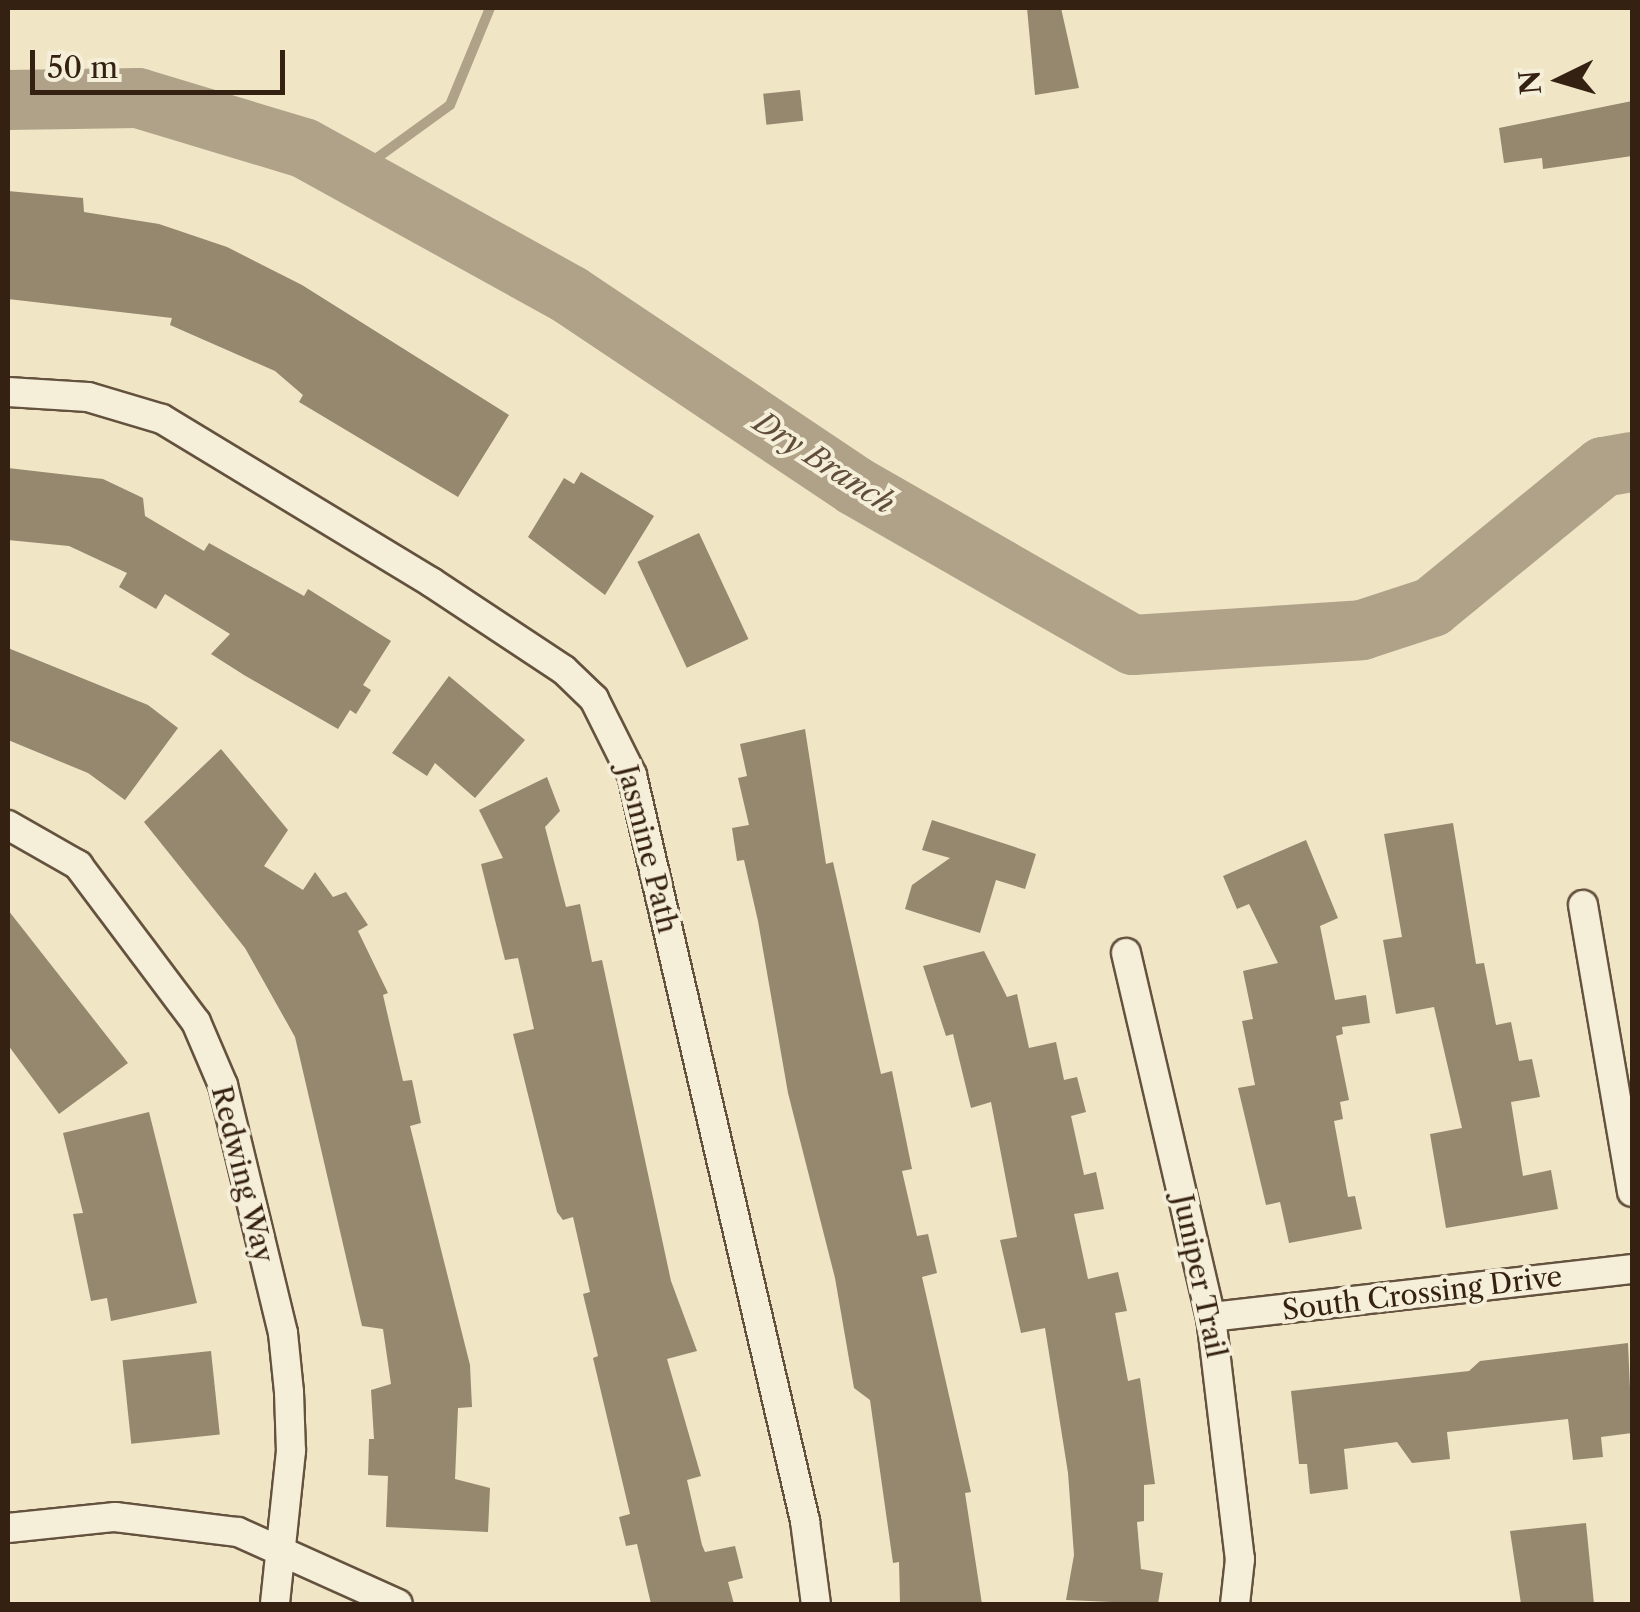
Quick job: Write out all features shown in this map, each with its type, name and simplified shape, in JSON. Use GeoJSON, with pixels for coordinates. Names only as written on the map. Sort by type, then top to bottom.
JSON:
{"type":"FeatureCollection","features":[{"type":"Feature","properties":{"kind":"street","name":"Jasmine Path"},"geometry":{"type":"LineString","coordinates":[[8,392],[88,397],[162,419],[432,582],[564,670],[594,700],[632,775],[805,1521],[816,1604]]}},
{"type":"Feature","properties":{"kind":"street","name":"Redwing Way"},"geometry":{"type":"LineString","coordinates":[[8,825],[78,865],[196,1022],[223,1085],[282,1332],[291,1451],[275,1604]]}},
{"type":"Feature","properties":{"kind":"street"},"geometry":{"type":"LineString","coordinates":[[1582,905],[1632,1192]]}},
{"type":"Feature","properties":{"kind":"street","name":"Juniper Trail"},"geometry":{"type":"LineString","coordinates":[[1126,953],[1211,1317],[1240,1559],[1235,1604]]}},
{"type":"Feature","properties":{"kind":"street","name":"South Crossing Drive"},"geometry":{"type":"LineString","coordinates":[[1211,1317],[1632,1269]]}},
{"type":"Feature","properties":{"kind":"street"},"geometry":{"type":"LineString","coordinates":[[8,1528],[115,1517],[178,1521],[283,1547],[398,1604]]}},
{"type":"Feature","properties":{"kind":"building"},"geometry":{"type":"Polygon","coordinates":[[[1027,8],[1061,8],[1079,88],[1035,95],[1027,8]]]}},
{"type":"Feature","properties":{"kind":"building"},"geometry":{"type":"Polygon","coordinates":[[[800,90],[803,121],[766,125],[763,94],[800,90]]]}},
{"type":"Feature","properties":{"kind":"building"},"geometry":{"type":"Polygon","coordinates":[[[1632,101],[1632,156],[1543,169],[1542,158],[1504,163],[1499,128],[1632,101]]]}},
{"type":"Feature","properties":{"kind":"building"},"geometry":{"type":"Polygon","coordinates":[[[8,191],[83,198],[84,212],[159,224],[227,247],[302,285],[509,415],[458,497],[299,402],[303,395],[275,371],[170,325],[172,318],[8,299],[8,191]]]}},
{"type":"Feature","properties":{"kind":"building"},"geometry":{"type":"Polygon","coordinates":[[[8,468],[103,479],[143,498],[145,516],[204,551],[209,543],[304,596],[308,589],[391,641],[363,685],[371,690],[356,714],[350,710],[338,729],[244,675],[211,654],[230,634],[165,594],[156,609],[119,587],[127,573],[69,546],[8,540],[8,468]]]}},
{"type":"Feature","properties":{"kind":"building"},"geometry":{"type":"Polygon","coordinates":[[[581,472],[654,516],[605,595],[528,537],[564,478],[574,484],[581,472]]]}},
{"type":"Feature","properties":{"kind":"building"},"geometry":{"type":"Polygon","coordinates":[[[699,533],[748,639],[687,668],[637,562],[699,533]]]}},
{"type":"Feature","properties":{"kind":"building"},"geometry":{"type":"Polygon","coordinates":[[[8,648],[148,705],[178,728],[125,800],[88,773],[8,740],[8,648]]]}},
{"type":"Feature","properties":{"kind":"building"},"geometry":{"type":"Polygon","coordinates":[[[449,676],[525,740],[475,798],[435,763],[427,776],[392,753],[449,676]]]}},
{"type":"Feature","properties":{"kind":"building"},"geometry":{"type":"Polygon","coordinates":[[[805,729],[826,864],[833,862],[881,1074],[892,1071],[912,1169],[902,1171],[917,1236],[928,1234],[937,1273],[922,1277],[971,1492],[965,1493],[982,1604],[900,1604],[899,1562],[893,1563],[870,1400],[854,1388],[835,1278],[788,1093],[758,921],[744,860],[737,861],[732,828],[749,825],[738,778],[747,776],[740,744],[805,729]]]}},
{"type":"Feature","properties":{"kind":"building"},"geometry":{"type":"Polygon","coordinates":[[[221,749],[288,830],[264,866],[303,890],[315,872],[333,897],[346,892],[368,925],[358,931],[388,993],[383,995],[403,1081],[412,1080],[421,1123],[410,1126],[470,1365],[472,1407],[458,1408],[455,1479],[490,1488],[488,1532],[386,1527],[388,1476],[368,1475],[369,1439],[374,1439],[371,1390],[391,1384],[383,1329],[362,1326],[295,1037],[245,948],[144,822],[221,749]]]}},
{"type":"Feature","properties":{"kind":"building"},"geometry":{"type":"Polygon","coordinates":[[[547,777],[560,811],[545,827],[566,907],[580,904],[592,962],[602,960],[671,1281],[697,1351],[667,1359],[701,1476],[687,1480],[702,1545],[705,1552],[735,1546],[743,1578],[728,1582],[734,1604],[651,1604],[637,1544],[626,1546],[619,1517],[630,1514],[593,1358],[598,1356],[583,1294],[590,1292],[573,1217],[563,1220],[557,1212],[513,1034],[534,1029],[518,958],[505,960],[481,864],[503,858],[479,810],[547,777]]]}},
{"type":"Feature","properties":{"kind":"building"},"geometry":{"type":"Polygon","coordinates":[[[932,820],[1036,854],[1025,889],[996,880],[980,933],[905,909],[912,885],[950,858],[922,850],[932,820]]]}},
{"type":"Feature","properties":{"kind":"building"},"geometry":{"type":"Polygon","coordinates":[[[1453,823],[1476,964],[1484,963],[1496,1025],[1511,1022],[1519,1061],[1532,1059],[1540,1097],[1511,1102],[1523,1176],[1551,1170],[1558,1209],[1446,1228],[1430,1134],[1462,1128],[1434,1007],[1396,1014],[1383,940],[1402,937],[1384,834],[1453,823]]]}},
{"type":"Feature","properties":{"kind":"building"},"geometry":{"type":"Polygon","coordinates":[[[1306,840],[1338,918],[1320,926],[1335,1000],[1366,995],[1370,1023],[1342,1027],[1343,1034],[1336,1036],[1349,1100],[1340,1102],[1343,1119],[1334,1121],[1348,1197],[1355,1196],[1362,1229],[1289,1243],[1280,1202],[1266,1205],[1238,1088],[1255,1085],[1242,1021],[1253,1019],[1243,971],[1278,963],[1249,904],[1237,909],[1223,876],[1306,840]]]}},
{"type":"Feature","properties":{"kind":"building"},"geometry":{"type":"Polygon","coordinates":[[[8,910],[128,1063],[59,1114],[8,1045],[8,910]]]}},
{"type":"Feature","properties":{"kind":"building"},"geometry":{"type":"Polygon","coordinates":[[[984,951],[1007,997],[1017,994],[1029,1048],[1056,1042],[1064,1080],[1077,1077],[1086,1112],[1071,1116],[1084,1175],[1096,1172],[1104,1209],[1074,1214],[1088,1279],[1118,1272],[1127,1311],[1115,1313],[1128,1381],[1140,1378],[1155,1484],[1144,1485],[1144,1521],[1137,1522],[1141,1569],[1163,1573],[1158,1604],[1066,1600],[1074,1555],[1068,1473],[1045,1328],[1021,1333],[1000,1240],[1017,1237],[991,1102],[971,1108],[953,1034],[946,1036],[923,966],[984,951]]]}},
{"type":"Feature","properties":{"kind":"building"},"geometry":{"type":"Polygon","coordinates":[[[149,1112],[197,1303],[111,1321],[107,1298],[91,1301],[73,1214],[83,1213],[63,1133],[149,1112]]]}},
{"type":"Feature","properties":{"kind":"building"},"geometry":{"type":"Polygon","coordinates":[[[1628,1343],[1632,1433],[1601,1437],[1603,1457],[1573,1460],[1568,1419],[1447,1432],[1450,1459],[1412,1463],[1397,1442],[1344,1449],[1348,1489],[1310,1494],[1307,1464],[1299,1464],[1291,1391],[1469,1371],[1480,1361],[1628,1343]]]}},
{"type":"Feature","properties":{"kind":"building"},"geometry":{"type":"Polygon","coordinates":[[[211,1351],[220,1435],[131,1444],[122,1360],[211,1351]]]}},
{"type":"Feature","properties":{"kind":"building"},"geometry":{"type":"Polygon","coordinates":[[[1586,1523],[1594,1604],[1521,1604],[1510,1531],[1586,1523]]]}},
{"type":"Feature","properties":{"kind":"waterway"},"geometry":{"type":"LineString","coordinates":[[352,176],[450,105],[490,8]]}},
{"type":"Feature","properties":{"kind":"waterway","name":"Dry Branch"},"geometry":{"type":"LineString","coordinates":[[8,100],[138,98],[304,148],[570,295],[855,486],[1133,645],[1362,630],[1432,607],[1603,467],[1632,462]]}}]}
